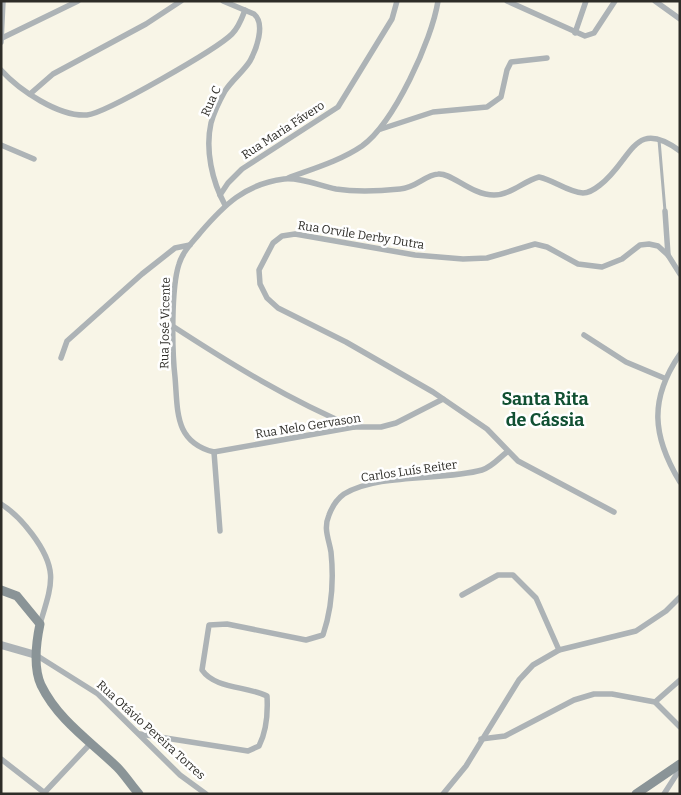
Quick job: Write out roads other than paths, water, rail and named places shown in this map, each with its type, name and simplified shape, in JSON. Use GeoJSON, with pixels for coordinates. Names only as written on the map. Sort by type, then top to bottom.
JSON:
{"type":"FeatureCollection","features":[{"type":"Feature","properties":{"kind":"main road"},"geometry":{"type":"LineString","coordinates":[[1,590],[17,596],[40,624],[36,655],[40,684],[74,730],[117,767],[138,794]]}},
{"type":"Feature","properties":{"kind":"main road"},"geometry":{"type":"LineString","coordinates":[[636,794],[680,764]]}},
{"type":"Feature","properties":{"kind":"street"},"geometry":{"type":"LineString","coordinates":[[1,42],[3,1]]}},
{"type":"Feature","properties":{"kind":"street"},"geometry":{"type":"LineString","coordinates":[[2,38],[78,1]]}},
{"type":"Feature","properties":{"kind":"street"},"geometry":{"type":"LineString","coordinates":[[30,94],[53,74],[146,24],[181,1]]}},
{"type":"Feature","properties":{"kind":"street"},"geometry":{"type":"LineString","coordinates":[[1,70],[30,94],[71,113],[87,115],[98,112],[218,46],[234,32],[245,10],[223,1]]}},
{"type":"Feature","properties":{"kind":"street","name":"Rua Maria Fávero"},"geometry":{"type":"LineString","coordinates":[[220,196],[228,183],[249,164],[338,106],[388,27],[397,1]]}},
{"type":"Feature","properties":{"kind":"street"},"geometry":{"type":"LineString","coordinates":[[286,179],[353,152],[381,128],[417,64],[435,18],[438,1]]}},
{"type":"Feature","properties":{"kind":"street"},"geometry":{"type":"LineString","coordinates":[[507,1],[585,36],[594,33],[615,1]]}},
{"type":"Feature","properties":{"kind":"street"},"geometry":{"type":"LineString","coordinates":[[576,33],[586,1]]}},
{"type":"Feature","properties":{"kind":"street"},"geometry":{"type":"LineString","coordinates":[[655,1],[680,19]]}},
{"type":"Feature","properties":{"kind":"street","name":"Rua C"},"geometry":{"type":"LineString","coordinates":[[225,205],[220,196],[210,160],[211,123],[226,90],[253,54],[260,25],[259,20],[254,14],[245,10]]}},
{"type":"Feature","properties":{"kind":"street"},"geometry":{"type":"LineString","coordinates":[[381,128],[433,112],[487,107],[501,96],[506,70],[511,62],[547,58]]}},
{"type":"Feature","properties":{"kind":"street"},"geometry":{"type":"LineString","coordinates":[[286,179],[337,189],[399,189],[412,188],[439,174],[448,175],[470,190],[496,195],[539,177],[583,193],[595,190],[635,145],[644,139],[659,139],[680,152]]}},
{"type":"Feature","properties":{"kind":"street"},"geometry":{"type":"LineString","coordinates":[[1,145],[34,159]]}},
{"type":"Feature","properties":{"kind":"street","name":"Rua José Vicente"},"geometry":{"type":"LineString","coordinates":[[200,448],[188,440],[180,424],[174,366],[176,273],[182,256],[225,205],[249,190],[286,179]]}},
{"type":"Feature","properties":{"kind":"street"},"geometry":{"type":"LineString","coordinates":[[665,211],[668,255],[680,274]]}},
{"type":"Feature","properties":{"kind":"street","name":"Rua Orvile Derby Dutra"},"geometry":{"type":"LineString","coordinates":[[614,512],[529,469],[507,452],[487,430],[443,399],[346,342],[278,308],[267,298],[260,284],[259,270],[273,243],[282,236],[295,234],[415,255],[474,260],[504,254],[535,244],[547,247],[578,264],[602,267],[622,259],[640,244],[658,246],[668,255]]}},
{"type":"Feature","properties":{"kind":"street"},"geometry":{"type":"LineString","coordinates":[[61,358],[67,341],[142,274],[175,248],[190,245]]}},
{"type":"Feature","properties":{"kind":"street"},"geometry":{"type":"LineString","coordinates":[[174,327],[236,366],[331,418],[354,427]]}},
{"type":"Feature","properties":{"kind":"street"},"geometry":{"type":"LineString","coordinates":[[584,335],[626,362],[664,378]]}},
{"type":"Feature","properties":{"kind":"street"},"geometry":{"type":"LineString","coordinates":[[680,354],[664,378],[658,410],[658,428],[669,464],[680,482]]}},
{"type":"Feature","properties":{"kind":"street","name":"Rua Nelo Gervason"},"geometry":{"type":"LineString","coordinates":[[200,448],[214,452],[354,427],[381,427],[396,423],[443,399]]}},
{"type":"Feature","properties":{"kind":"street"},"geometry":{"type":"LineString","coordinates":[[214,452],[220,531]]}},
{"type":"Feature","properties":{"kind":"street","name":"Carlos Luís Reiter"},"geometry":{"type":"LineString","coordinates":[[140,734],[248,751],[260,746],[264,737],[268,711],[266,696],[255,690],[207,677],[202,670],[209,625],[227,624],[306,640],[323,635],[331,610],[330,552],[325,533],[328,518],[334,505],[342,495],[357,488],[395,481],[484,469],[507,452]]}},
{"type":"Feature","properties":{"kind":"street"},"geometry":{"type":"LineString","coordinates":[[1,504],[19,518],[29,530],[50,564],[50,589],[40,624]]}},
{"type":"Feature","properties":{"kind":"street"},"geometry":{"type":"LineString","coordinates":[[462,595],[498,575],[513,575],[536,598],[558,650]]}},
{"type":"Feature","properties":{"kind":"street"},"geometry":{"type":"LineString","coordinates":[[443,794],[466,766],[519,680],[537,661],[558,650],[636,631],[661,616],[680,597]]}},
{"type":"Feature","properties":{"kind":"street","name":"Rua Otávio Pereira Torres"},"geometry":{"type":"LineString","coordinates":[[1,645],[36,655],[98,694],[180,775],[206,794]]}},
{"type":"Feature","properties":{"kind":"street"},"geometry":{"type":"LineString","coordinates":[[655,702],[680,680]]}},
{"type":"Feature","properties":{"kind":"street"},"geometry":{"type":"LineString","coordinates":[[481,739],[505,736],[574,700],[594,694],[612,694],[655,702],[680,727]]}},
{"type":"Feature","properties":{"kind":"street"},"geometry":{"type":"LineString","coordinates":[[1,759],[45,793],[90,744]]}},
{"type":"Feature","properties":{"kind":"street"},"geometry":{"type":"LineString","coordinates":[[664,794],[680,769]]}},
{"type":"Feature","properties":{"kind":"lane"},"geometry":{"type":"LineString","coordinates":[[659,139],[665,211]]}},
{"type":"Feature","properties":{"kind":"district","name":"Santa Rita de Cássia"},"geometry":{"type":"Point","coordinates":[545,409]}}]}
